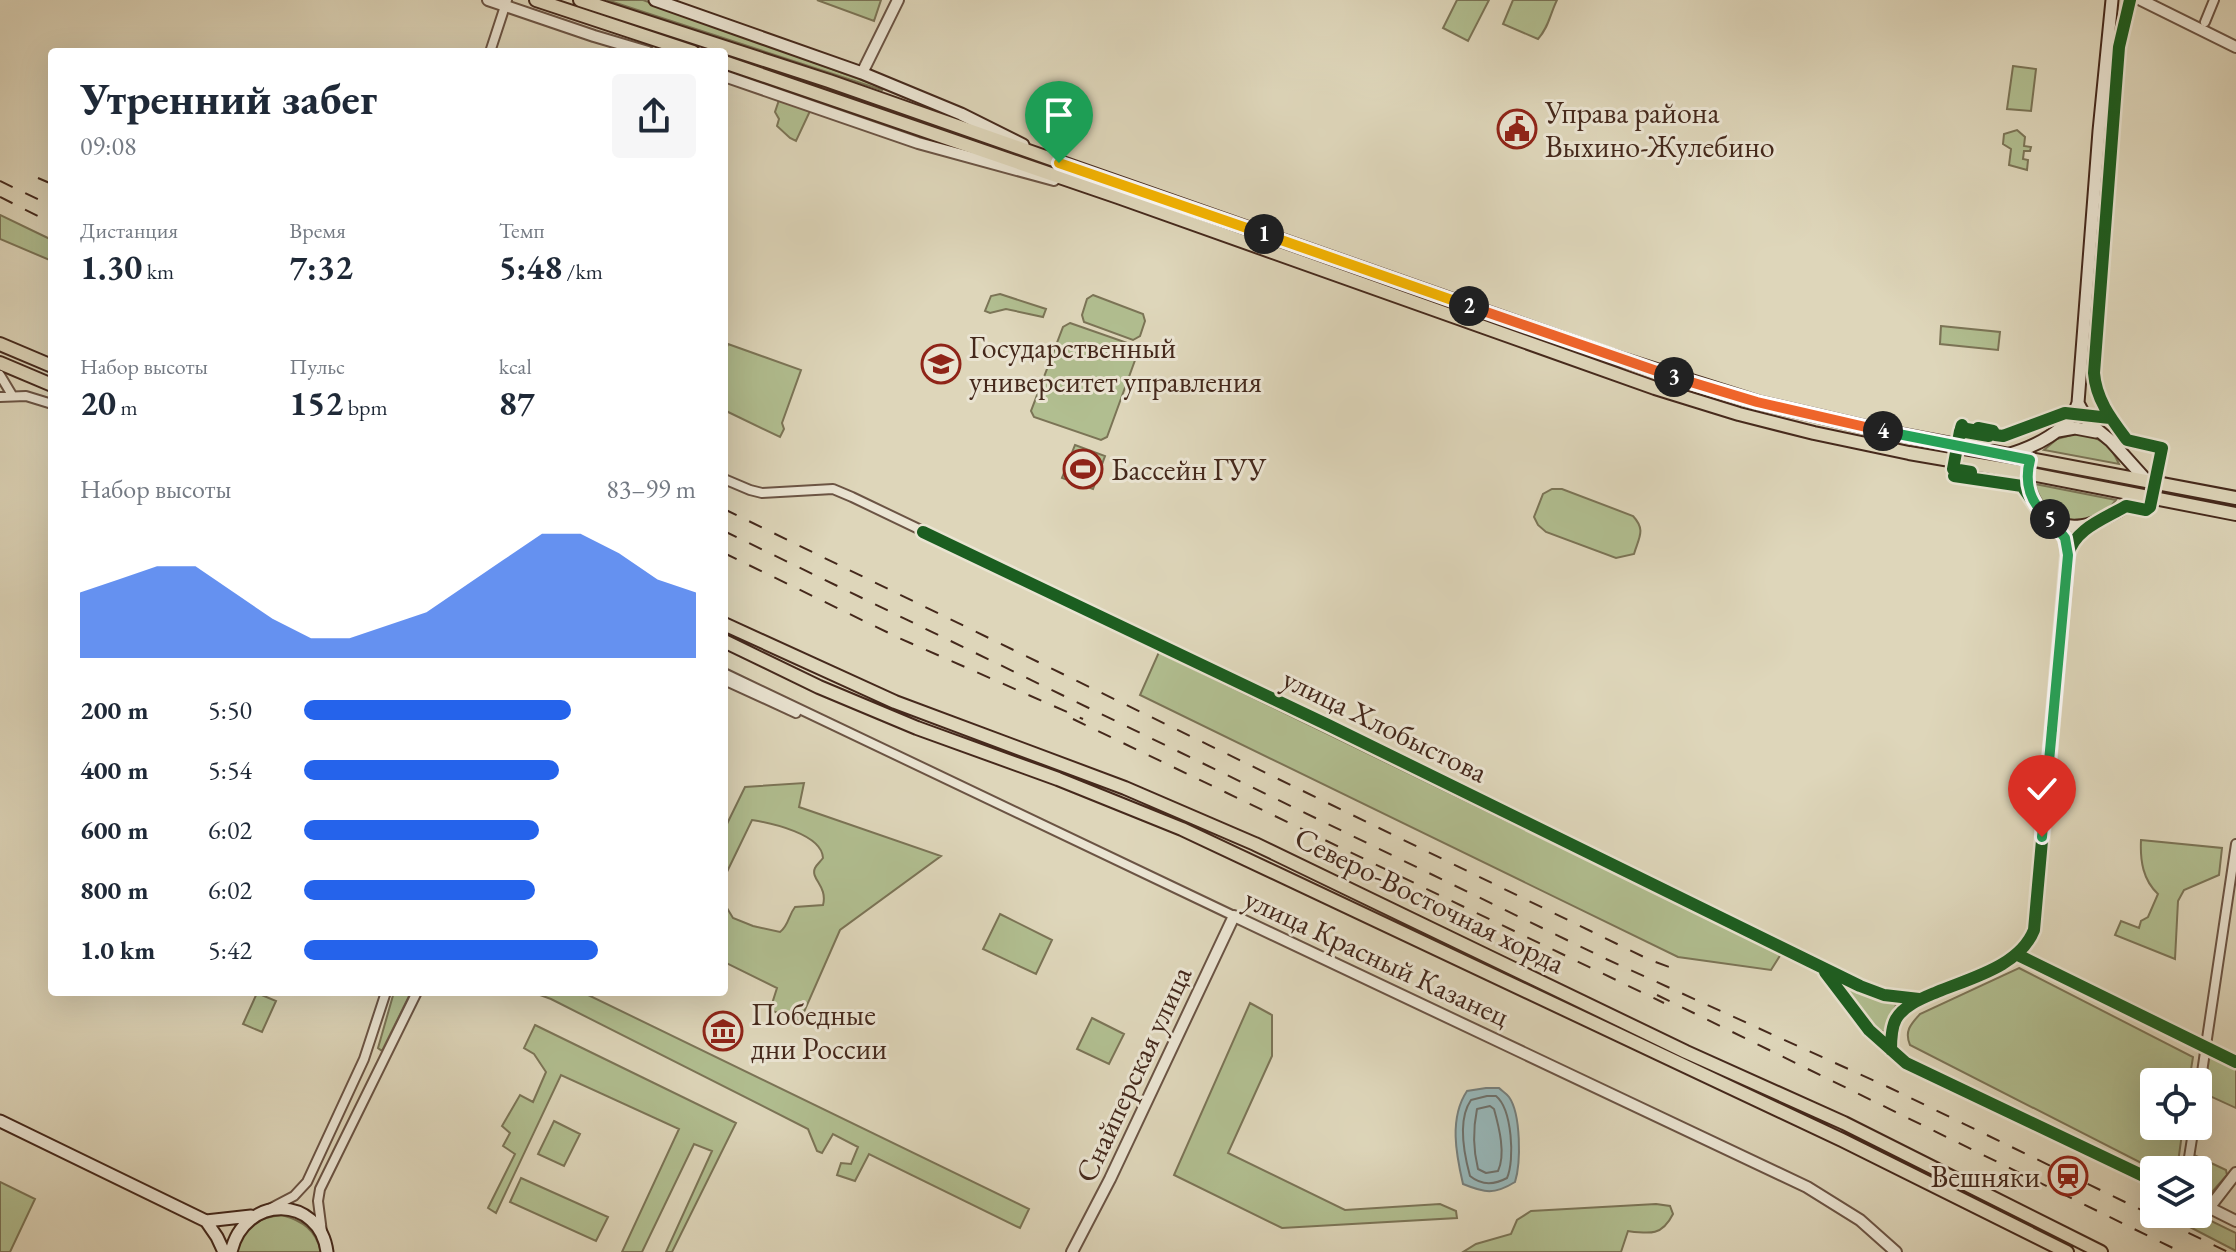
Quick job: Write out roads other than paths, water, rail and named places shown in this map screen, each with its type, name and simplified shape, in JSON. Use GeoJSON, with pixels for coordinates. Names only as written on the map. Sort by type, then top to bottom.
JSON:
{"type":"FeatureCollection","features":[{"type":"Feature","properties":{"kind":"main road"},"geometry":{"type":"LineString","coordinates":[[536,0],[681,48]]}},
{"type":"Feature","properties":{"kind":"main road"},"geometry":{"type":"LineString","coordinates":[[580,0],[728,48]]}},
{"type":"Feature","properties":{"kind":"main road"},"geometry":{"type":"LineString","coordinates":[[655,0],[862,73],[961,114],[1059,163]]}},
{"type":"Feature","properties":{"kind":"main road"},"geometry":{"type":"LineString","coordinates":[[2006,455],[2055,432],[2070,420],[2078,403],[2112,0]]}},
{"type":"Feature","properties":{"kind":"main road"},"geometry":{"type":"LineString","coordinates":[[728,48],[1612,356],[1742,398],[1817,418],[2236,498]]}},
{"type":"Feature","properties":{"kind":"main road"},"geometry":{"type":"LineString","coordinates":[[728,63],[1118,197],[1641,383],[1739,414],[1909,453],[2236,514]]}},
{"type":"Feature","properties":{"kind":"main road"},"geometry":{"type":"LineString","coordinates":[[1,345],[48,364]]}},
{"type":"Feature","properties":{"kind":"main road"},"geometry":{"type":"LineString","coordinates":[[0,363],[48,384]]}},
{"type":"Feature","properties":{"kind":"main road"},"geometry":{"type":"LineString","coordinates":[[2078,403],[2088,422],[2147,481]]}},
{"type":"Feature","properties":{"kind":"main road"},"geometry":{"type":"LineString","coordinates":[[2055,432],[2081,428],[2100,434]]}},
{"type":"Feature","properties":{"kind":"main road"},"geometry":{"type":"LineString","coordinates":[[2033,502],[2026,473],[2030,460],[2044,439]]}},
{"type":"Feature","properties":{"kind":"main road"},"geometry":{"type":"LineString","coordinates":[[2102,520],[2124,493],[2125,466],[2119,450]]}},
{"type":"Feature","properties":{"kind":"main road"},"geometry":{"type":"LineString","coordinates":[[2002,469],[2018,481],[2038,509],[2053,520],[2074,527],[2102,520],[2143,497]]}},
{"type":"Feature","properties":{"kind":"main road","name":"Северо-Восточная хорда"},"geometry":{"type":"LineString","coordinates":[[728,626],[895,702],[1125,788],[1255,844],[1672,1045],[1858,1130],[2101,1252]]}},
{"type":"Feature","properties":{"kind":"main road","name":"Северо-Восточная хорда"},"geometry":{"type":"LineString","coordinates":[[728,643],[819,687],[917,728],[1122,804],[1207,840],[1856,1147],[2067,1252]]}},
{"type":"Feature","properties":{"kind":"main road"},"geometry":{"type":"LineString","coordinates":[[0,1121],[206,1221],[224,1252]]}},
{"type":"Feature","properties":{"kind":"main road"},"geometry":{"type":"LineString","coordinates":[[206,1221],[280,1209],[296,1212],[317,1226],[327,1248]]}},
{"type":"Feature","properties":{"kind":"main road"},"geometry":{"type":"LineString","coordinates":[[231,1252],[240,1228],[260,1213]]}},
{"type":"Feature","properties":{"kind":"street"},"geometry":{"type":"LineString","coordinates":[[488,0],[506,3],[636,48]]}},
{"type":"Feature","properties":{"kind":"street"},"geometry":{"type":"LineString","coordinates":[[862,73],[898,0]]}},
{"type":"Feature","properties":{"kind":"street"},"geometry":{"type":"LineString","coordinates":[[2141,0],[2236,47]]}},
{"type":"Feature","properties":{"kind":"street"},"geometry":{"type":"LineString","coordinates":[[2205,22],[2214,0]]}},
{"type":"Feature","properties":{"kind":"street"},"geometry":{"type":"LineString","coordinates":[[491,48],[506,3]]}},
{"type":"Feature","properties":{"kind":"street"},"geometry":{"type":"LineString","coordinates":[[728,77],[918,143],[1118,197]]}},
{"type":"Feature","properties":{"kind":"street"},"geometry":{"type":"LineString","coordinates":[[0,375],[12,395]]}},
{"type":"Feature","properties":{"kind":"street"},"geometry":{"type":"LineString","coordinates":[[0,397],[26,396],[48,403]]}},
{"type":"Feature","properties":{"kind":"street","name":"улица Хлобыстова"},"geometry":{"type":"LineString","coordinates":[[728,481],[762,493],[833,489],[852,497],[1386,753],[1860,986],[1884,995],[1919,999]]}},
{"type":"Feature","properties":{"kind":"street"},"geometry":{"type":"LineString","coordinates":[[2053,520],[2065,538],[2068,555],[2034,930],[2018,955],[1919,999],[1895,1020],[1891,1050],[1906,1063],[2140,1174]]}},
{"type":"Feature","properties":{"kind":"street"},"geometry":{"type":"LineString","coordinates":[[2068,555],[2075,538],[2102,520]]}},
{"type":"Feature","properties":{"kind":"street","name":"улица Красный Казанец"},"geometry":{"type":"LineString","coordinates":[[728,675],[1807,1187],[1860,1220],[1896,1252]]}},
{"type":"Feature","properties":{"kind":"street","name":"улица Красный Казанец"},"geometry":{"type":"LineString","coordinates":[[728,682],[810,719],[827,722]]}},
{"type":"Feature","properties":{"kind":"street"},"geometry":{"type":"LineString","coordinates":[[2202,1068],[2236,844]]}},
{"type":"Feature","properties":{"kind":"street","name":"Снайперская улица"},"geometry":{"type":"LineString","coordinates":[[1072,1252],[1110,1179],[1234,916]]}},
{"type":"Feature","properties":{"kind":"street"},"geometry":{"type":"LineString","coordinates":[[2018,955],[2236,1062]]}},
{"type":"Feature","properties":{"kind":"street","name":"улица Хлобыстова"},"geometry":{"type":"LineString","coordinates":[[1823,968],[1869,1030],[1891,1050]]}},
{"type":"Feature","properties":{"kind":"street"},"geometry":{"type":"LineString","coordinates":[[260,1213],[294,1196],[307,1182],[364,1059],[385,996]]}},
{"type":"Feature","properties":{"kind":"street"},"geometry":{"type":"LineString","coordinates":[[327,1248],[319,1214],[320,1189],[415,996]]}},
{"type":"Feature","properties":{"kind":"street"},"geometry":{"type":"LineString","coordinates":[[2212,1196],[2236,1173]]}},
{"type":"Feature","properties":{"kind":"street"},"geometry":{"type":"LineString","coordinates":[[2212,1209],[2236,1221]]}},
{"type":"Feature","properties":{"kind":"water"},"geometry":{"type":"Polygon","coordinates":[[[1499,1088],[1509,1097],[1516,1115],[1519,1139],[1515,1182],[1489,1191],[1463,1184],[1456,1136],[1458,1113],[1467,1091],[1499,1088]]]}},
{"type":"Feature","properties":{"kind":"railway"},"geometry":{"type":"LineString","coordinates":[[38,178],[48,182]]}},
{"type":"Feature","properties":{"kind":"railway"},"geometry":{"type":"LineString","coordinates":[[0,181],[48,204]]}},
{"type":"Feature","properties":{"kind":"railway"},"geometry":{"type":"LineString","coordinates":[[0,197],[48,221]]}},
{"type":"Feature","properties":{"kind":"railway"},"geometry":{"type":"LineString","coordinates":[[728,511],[1672,968]]}},
{"type":"Feature","properties":{"kind":"railway"},"geometry":{"type":"LineString","coordinates":[[728,533],[1604,958],[1888,1087],[2228,1252]]}},
{"type":"Feature","properties":{"kind":"railway"},"geometry":{"type":"LineString","coordinates":[[728,555],[899,638],[1083,719]]}},
{"type":"Feature","properties":{"kind":"railway"},"geometry":{"type":"LineString","coordinates":[[1073,719],[1664,1003]]}},
{"type":"Feature","properties":{"kind":"railway"},"geometry":{"type":"LineString","coordinates":[[1657,995],[2181,1252]]}},
{"type":"Feature","properties":{"kind":"place","name":"Управа района Выхино-Жулебино"},"geometry":{"type":"Point","coordinates":[1517,129]}},
{"type":"Feature","properties":{"kind":"place","name":"Государственный университет управления"},"geometry":{"type":"Point","coordinates":[941,364]}},
{"type":"Feature","properties":{"kind":"place","name":"Бассейн ГУУ"},"geometry":{"type":"Point","coordinates":[1083,469]}},
{"type":"Feature","properties":{"kind":"place","name":"Победные дни России"},"geometry":{"type":"Point","coordinates":[723,1031]}},
{"type":"Feature","properties":{"kind":"place","name":"Вешняки"},"geometry":{"type":"Point","coordinates":[2068,1176]}}]}
